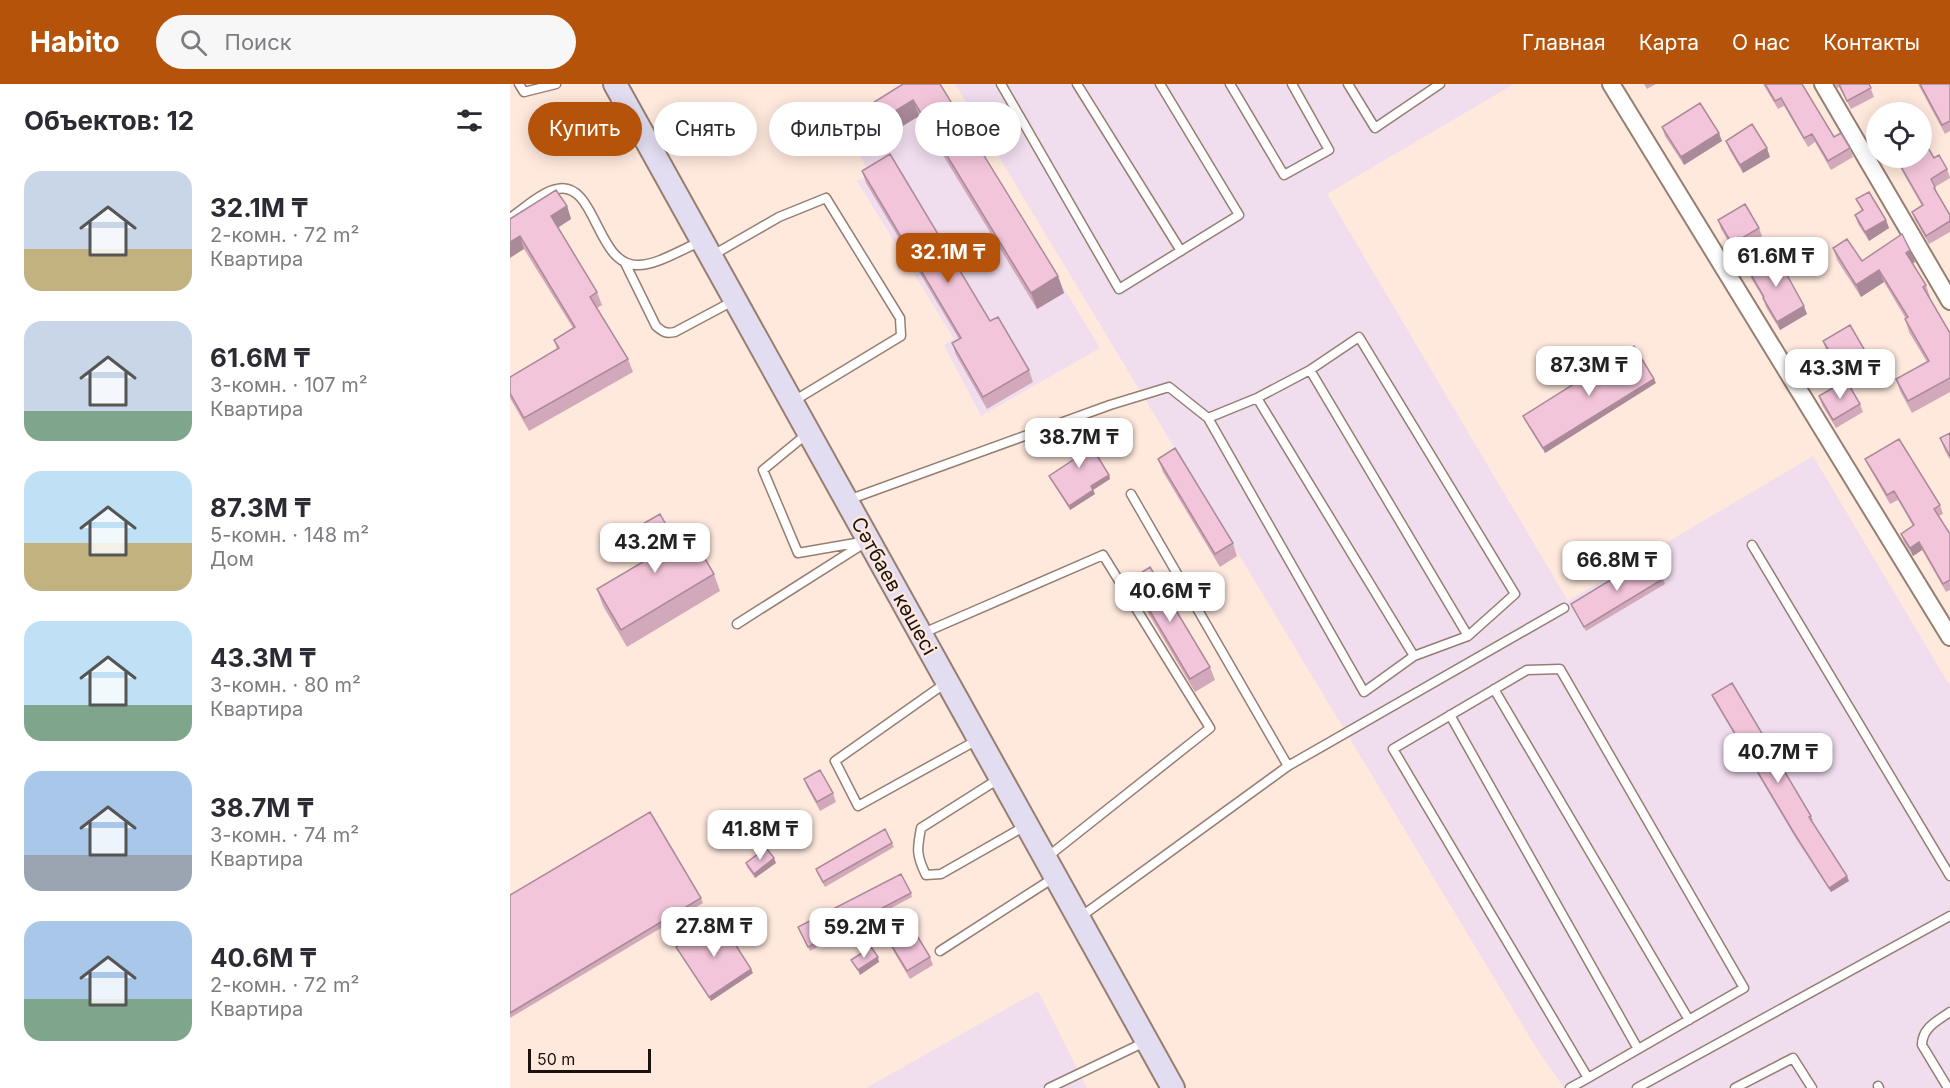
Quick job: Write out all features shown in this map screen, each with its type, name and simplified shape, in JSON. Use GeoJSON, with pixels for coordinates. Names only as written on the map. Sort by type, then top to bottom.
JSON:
{"type":"FeatureCollection","features":[{"type":"Feature","properties":{"kind":"main road","name":"Сәтбаев көшесі"},"geometry":{"type":"LineString","coordinates":[[615,84],[1173,1088]]}},
{"type":"Feature","properties":{"kind":"street"},"geometry":{"type":"LineString","coordinates":[[1611,84],[1945,615],[1950,637]]}},
{"type":"Feature","properties":{"kind":"street"},"geometry":{"type":"LineString","coordinates":[[1823,84],[1950,302]]}},
{"type":"Feature","properties":{"kind":"lane"},"geometry":{"type":"LineString","coordinates":[[519,84],[524,92],[556,84]]}},
{"type":"Feature","properties":{"kind":"lane"},"geometry":{"type":"LineString","coordinates":[[1001,84],[1119,289],[1239,215],[1160,84]]}},
{"type":"Feature","properties":{"kind":"lane"},"geometry":{"type":"LineString","coordinates":[[1077,84],[1181,251]]}},
{"type":"Feature","properties":{"kind":"lane"},"geometry":{"type":"LineString","coordinates":[[1230,84],[1284,175],[1329,150],[1292,84]]}},
{"type":"Feature","properties":{"kind":"lane"},"geometry":{"type":"LineString","coordinates":[[1348,84],[1375,128],[1440,84]]}},
{"type":"Feature","properties":{"kind":"lane"},"geometry":{"type":"LineString","coordinates":[[1422,84],[1428,93]]}},
{"type":"Feature","properties":{"kind":"lane"},"geometry":{"type":"LineString","coordinates":[[510,218],[555,189],[565,188],[573,191],[582,198],[611,250],[625,263],[656,326],[663,332],[675,332],[735,300]]}},
{"type":"Feature","properties":{"kind":"lane"},"geometry":{"type":"LineString","coordinates":[[625,263],[635,266],[647,265],[706,249],[826,198],[900,318],[901,336],[792,402]]}},
{"type":"Feature","properties":{"kind":"lane"},"geometry":{"type":"LineString","coordinates":[[847,501],[1110,405],[1169,387],[1208,418],[1364,692],[1414,657],[1468,636],[1515,594],[1359,337],[1310,370],[1257,398],[1208,418]]}},
{"type":"Feature","properties":{"kind":"lane"},"geometry":{"type":"LineString","coordinates":[[1310,370],[1468,636]]}},
{"type":"Feature","properties":{"kind":"lane"},"geometry":{"type":"LineString","coordinates":[[1257,398],[1414,657]]}},
{"type":"Feature","properties":{"kind":"lane"},"geometry":{"type":"LineString","coordinates":[[809,433],[763,470],[798,553],[869,541]]}},
{"type":"Feature","properties":{"kind":"lane"},"geometry":{"type":"LineString","coordinates":[[1131,494],[1288,766]]}},
{"type":"Feature","properties":{"kind":"lane"},"geometry":{"type":"LineString","coordinates":[[737,624],[869,541]]}},
{"type":"Feature","properties":{"kind":"lane"},"geometry":{"type":"LineString","coordinates":[[1752,545],[1950,876]]}},
{"type":"Feature","properties":{"kind":"lane"},"geometry":{"type":"LineString","coordinates":[[921,634],[1103,555],[1210,728],[1051,868],[940,951]]}},
{"type":"Feature","properties":{"kind":"lane"},"geometry":{"type":"LineString","coordinates":[[1079,918],[1288,766],[1564,608]]}},
{"type":"Feature","properties":{"kind":"lane"},"geometry":{"type":"LineString","coordinates":[[1570,1088],[1588,1078],[1689,1020],[1744,988],[1560,669],[1527,670],[1393,749],[1588,1078]]}},
{"type":"Feature","properties":{"kind":"lane"},"geometry":{"type":"LineString","coordinates":[[948,682],[835,761],[858,806],[979,739]]}},
{"type":"Feature","properties":{"kind":"lane"},"geometry":{"type":"LineString","coordinates":[[1494,689],[1689,1020]]}},
{"type":"Feature","properties":{"kind":"lane"},"geometry":{"type":"LineString","coordinates":[[1450,715],[1638,1049]]}},
{"type":"Feature","properties":{"kind":"lane"},"geometry":{"type":"LineString","coordinates":[[1001,778],[921,828],[917,847],[918,859],[926,875],[941,874],[1027,825]]}},
{"type":"Feature","properties":{"kind":"lane"},"geometry":{"type":"LineString","coordinates":[[1637,1088],[1950,916]]}},
{"type":"Feature","properties":{"kind":"lane"},"geometry":{"type":"LineString","coordinates":[[1948,1088],[1922,1045],[1922,1037],[1927,1029],[1950,1012]]}},
{"type":"Feature","properties":{"kind":"lane"},"geometry":{"type":"LineString","coordinates":[[1049,1088],[1147,1041]]}},
{"type":"Feature","properties":{"kind":"lane"},"geometry":{"type":"LineString","coordinates":[[1736,1088],[1793,1058],[1812,1088]]}},
{"type":"Feature","properties":{"kind":"shaded area"},"geometry":{"type":"Polygon","coordinates":[[[931,84],[940,84],[951,102],[915,102],[915,156],[984,156],[1100,348],[981,416],[944,345],[954,339],[857,181],[870,174],[860,156],[903,156],[903,102],[899,102],[931,84]]]}},
{"type":"Feature","properties":{"kind":"shaded area"},"geometry":{"type":"Polygon","coordinates":[[[955,84],[1514,84],[1327,194],[1568,601],[1813,456],[1950,686],[1950,1088],[1564,1088],[1537,1049],[998,156],[1021,156],[1021,102],[966,102],[955,84]]]}},
{"type":"Feature","properties":{"kind":"shaded area"},"geometry":{"type":"Polygon","coordinates":[[[1038,991],[1087,1088],[866,1088],[1038,991]]]}},
{"type":"Feature","properties":{"kind":"building"},"geometry":{"type":"Polygon","coordinates":[[[903,84],[940,84],[951,102],[915,103],[913,100],[903,106],[903,102],[874,102],[903,84]]]}},
{"type":"Feature","properties":{"kind":"building"},"geometry":{"type":"Polygon","coordinates":[[[1765,84],[1802,84],[1834,137],[1841,133],[1850,148],[1828,161],[1812,134],[1804,138],[1781,98],[1775,101],[1765,84]]]}},
{"type":"Feature","properties":{"kind":"building"},"geometry":{"type":"Polygon","coordinates":[[[1839,84],[1869,84],[1871,88],[1847,101],[1839,84]]]}},
{"type":"Feature","properties":{"kind":"building"},"geometry":{"type":"Polygon","coordinates":[[[1920,84],[1950,84],[1950,121],[1942,125],[1932,102],[1930,102],[1920,84]]]}},
{"type":"Feature","properties":{"kind":"building"},"geometry":{"type":"Polygon","coordinates":[[[1700,103],[1719,133],[1681,157],[1662,127],[1700,103]]]}},
{"type":"Feature","properties":{"kind":"building"},"geometry":{"type":"Polygon","coordinates":[[[1752,124],[1767,148],[1740,165],[1726,141],[1752,124]]]}},
{"type":"Feature","properties":{"kind":"building"},"geometry":{"type":"Polygon","coordinates":[[[1932,155],[1934,158],[1939,155],[1947,169],[1931,179],[1950,215],[1950,221],[1926,236],[1912,212],[1923,205],[1902,168],[1932,168],[1932,155]]]}},
{"type":"Feature","properties":{"kind":"building"},"geometry":{"type":"Polygon","coordinates":[[[887,156],[891,156],[990,321],[998,317],[1029,370],[983,397],[952,343],[961,338],[862,171],[887,156]]]}},
{"type":"Feature","properties":{"kind":"building"},"geometry":{"type":"Polygon","coordinates":[[[947,156],[984,156],[1058,276],[1031,293],[947,156]]]}},
{"type":"Feature","properties":{"kind":"building"},"geometry":{"type":"Polygon","coordinates":[[[556,190],[567,206],[551,216],[597,292],[590,297],[628,359],[524,418],[510,393],[510,377],[559,348],[554,340],[575,327],[520,236],[510,242],[510,219],[556,190]]]}},
{"type":"Feature","properties":{"kind":"building"},"geometry":{"type":"Polygon","coordinates":[[[1869,192],[1886,220],[1865,232],[1855,215],[1863,210],[1856,199],[1869,192]]]}},
{"type":"Feature","properties":{"kind":"building"},"geometry":{"type":"Polygon","coordinates":[[[1745,204],[1759,228],[1732,244],[1718,220],[1745,204]]]}},
{"type":"Feature","properties":{"kind":"building"},"geometry":{"type":"Polygon","coordinates":[[[1902,234],[1910,250],[1906,253],[1926,285],[1923,287],[1950,333],[1950,378],[1908,401],[1896,379],[1929,361],[1905,319],[1908,317],[1879,270],[1856,285],[1833,248],[1847,239],[1862,261],[1902,234]]]}},
{"type":"Feature","properties":{"kind":"building"},"geometry":{"type":"Polygon","coordinates":[[[1775,253],[1804,306],[1777,322],[1748,269],[1775,253]]]}},
{"type":"Feature","properties":{"kind":"building"},"geometry":{"type":"Polygon","coordinates":[[[1850,325],[1864,349],[1838,365],[1823,341],[1850,325]]]}},
{"type":"Feature","properties":{"kind":"building"},"geometry":{"type":"Polygon","coordinates":[[[1634,346],[1654,379],[1543,448],[1523,416],[1634,346]]]}},
{"type":"Feature","properties":{"kind":"building"},"geometry":{"type":"Polygon","coordinates":[[[1846,380],[1860,404],[1833,420],[1819,396],[1846,380]]]}},
{"type":"Feature","properties":{"kind":"building"},"geometry":{"type":"Polygon","coordinates":[[[1077,423],[1109,475],[1091,486],[1093,490],[1069,506],[1049,476],[1079,456],[1063,431],[1077,423]]]}},
{"type":"Feature","properties":{"kind":"building"},"geometry":{"type":"Polygon","coordinates":[[[1950,433],[1950,456],[1940,438],[1950,433]]]}},
{"type":"Feature","properties":{"kind":"building"},"geometry":{"type":"Polygon","coordinates":[[[1899,439],[1940,505],[1934,509],[1950,534],[1950,580],[1943,584],[1919,542],[1910,548],[1901,534],[1914,525],[1894,491],[1887,495],[1865,459],[1899,439]]]}},
{"type":"Feature","properties":{"kind":"building"},"geometry":{"type":"Polygon","coordinates":[[[1175,448],[1233,543],[1215,554],[1158,459],[1175,448]]]}},
{"type":"Feature","properties":{"kind":"building"},"geometry":{"type":"Polygon","coordinates":[[[660,514],[676,542],[690,533],[714,574],[621,630],[597,589],[648,559],[632,530],[660,514]]]}},
{"type":"Feature","properties":{"kind":"building"},"geometry":{"type":"Polygon","coordinates":[[[1650,556],[1663,579],[1584,627],[1571,604],[1650,556]]]}},
{"type":"Feature","properties":{"kind":"building"},"geometry":{"type":"Polygon","coordinates":[[[1150,567],[1210,667],[1190,679],[1131,579],[1150,567]]]}},
{"type":"Feature","properties":{"kind":"building"},"geometry":{"type":"Polygon","coordinates":[[[1732,683],[1811,816],[1809,817],[1847,876],[1829,888],[1712,695],[1732,683]]]}},
{"type":"Feature","properties":{"kind":"building"},"geometry":{"type":"Polygon","coordinates":[[[820,770],[833,793],[817,802],[804,779],[820,770]]]}},
{"type":"Feature","properties":{"kind":"building"},"geometry":{"type":"Polygon","coordinates":[[[650,812],[701,898],[510,1013],[510,895],[650,812]]]}},
{"type":"Feature","properties":{"kind":"building"},"geometry":{"type":"Polygon","coordinates":[[[885,829],[892,843],[823,882],[816,869],[885,829]]]}},
{"type":"Feature","properties":{"kind":"building"},"geometry":{"type":"Polygon","coordinates":[[[766,848],[774,858],[754,874],[746,863],[766,848]]]}},
{"type":"Feature","properties":{"kind":"building"},"geometry":{"type":"Polygon","coordinates":[[[901,874],[911,893],[808,947],[798,927],[901,874]]]}},
{"type":"Feature","properties":{"kind":"building"},"geometry":{"type":"Polygon","coordinates":[[[719,919],[751,969],[709,997],[676,947],[719,919]]]}},
{"type":"Feature","properties":{"kind":"building"},"geometry":{"type":"Polygon","coordinates":[[[913,929],[930,957],[907,971],[890,943],[913,929]]]}},
{"type":"Feature","properties":{"kind":"building"},"geometry":{"type":"Polygon","coordinates":[[[871,947],[878,957],[858,970],[851,960],[871,947]]]}}]}
